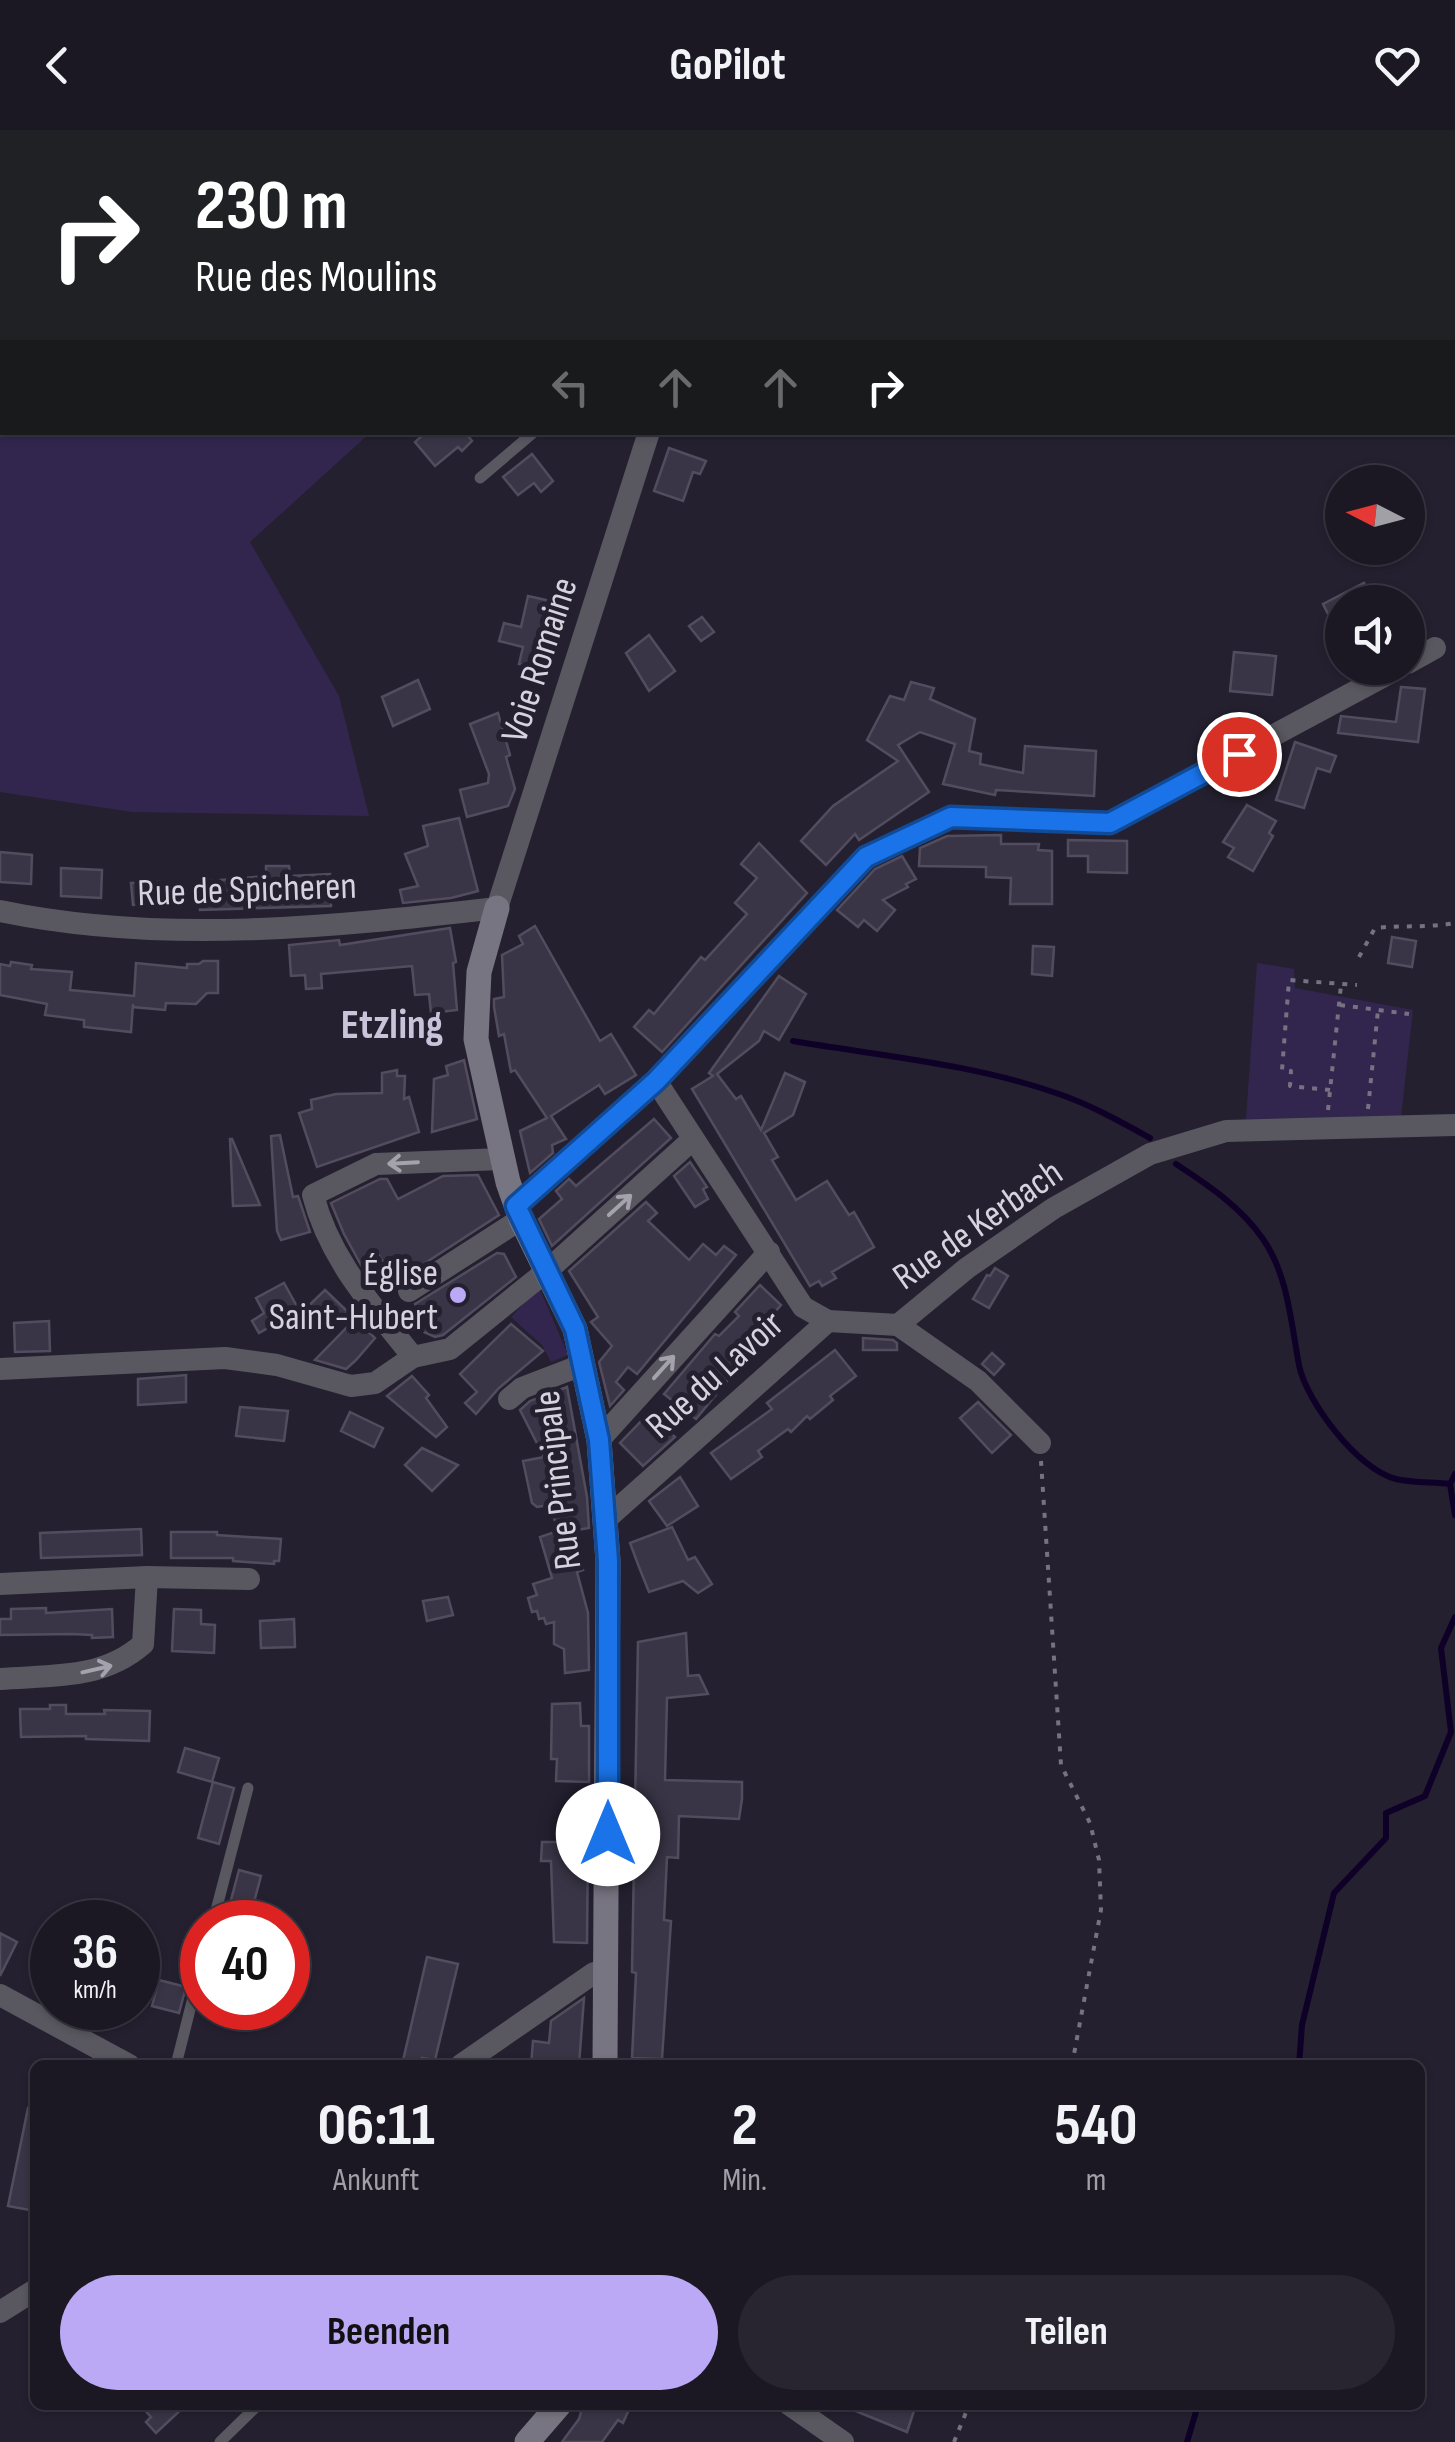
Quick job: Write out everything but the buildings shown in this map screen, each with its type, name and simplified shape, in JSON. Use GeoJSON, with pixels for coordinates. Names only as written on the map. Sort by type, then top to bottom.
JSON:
{"type":"FeatureCollection","features":[{"type":"Feature","properties":{"kind":"street","name":"Voie Romaine"},"geometry":{"type":"LineString","coordinates":[[497,908],[648,435]]}},
{"type":"Feature","properties":{"kind":"street"},"geometry":{"type":"LineString","coordinates":[[1425,654],[1436,648]]}},
{"type":"Feature","properties":{"kind":"street"},"geometry":{"type":"LineString","coordinates":[[409,1292],[518,1212],[656,1081],[866,857],[951,817],[1110,823],[1367,685]]}},
{"type":"Feature","properties":{"kind":"street","name":"Rue de Spicheren"},"geometry":{"type":"LineString","coordinates":[[0,911],[56,923],[156,932],[389,921],[497,908]]}},
{"type":"Feature","properties":{"kind":"street","name":"Rue Principale"},"geometry":{"type":"LineString","coordinates":[[497,908],[479,972],[476,1038],[501,1159],[518,1212],[575,1329],[599,1440],[608,1561],[605,2060]]}},
{"type":"Feature","properties":{"kind":"street"},"geometry":{"type":"LineString","coordinates":[[656,1081],[803,1307],[828,1321]]}},
{"type":"Feature","properties":{"kind":"street","name":"Rue de Kerbach"},"geometry":{"type":"LineString","coordinates":[[828,1321],[898,1325],[967,1268],[1054,1208],[1150,1154],[1226,1131],[1455,1124]]}},
{"type":"Feature","properties":{"kind":"street"},"geometry":{"type":"LineString","coordinates":[[0,1369],[225,1358],[277,1364],[350,1386],[374,1383],[413,1358],[450,1349],[548,1270],[692,1140]]}},
{"type":"Feature","properties":{"kind":"street"},"geometry":{"type":"LineString","coordinates":[[413,1358],[348,1275],[322,1231],[313,1195],[376,1164],[501,1159]]}},
{"type":"Feature","properties":{"kind":"street"},"geometry":{"type":"LineString","coordinates":[[599,1440],[769,1252]]}},
{"type":"Feature","properties":{"kind":"street","name":"Rue du Lavoir"},"geometry":{"type":"LineString","coordinates":[[604,1521],[828,1321]]}},
{"type":"Feature","properties":{"kind":"street"},"geometry":{"type":"LineString","coordinates":[[898,1325],[978,1382],[1040,1443]]}},
{"type":"Feature","properties":{"kind":"street"},"geometry":{"type":"LineString","coordinates":[[508,1399],[522,1388],[582,1365]]}},
{"type":"Feature","properties":{"kind":"street"},"geometry":{"type":"LineString","coordinates":[[0,1678],[98,1671],[124,1661],[143,1644],[147,1577]]}},
{"type":"Feature","properties":{"kind":"street"},"geometry":{"type":"LineString","coordinates":[[0,1584],[147,1577],[249,1579]]}},
{"type":"Feature","properties":{"kind":"street"},"geometry":{"type":"LineString","coordinates":[[468,2060],[594,1973],[606,1970]]}},
{"type":"Feature","properties":{"kind":"street"},"geometry":{"type":"LineString","coordinates":[[0,1995],[121,2060]]}},
{"type":"Feature","properties":{"kind":"street"},"geometry":{"type":"LineString","coordinates":[[0,2312],[30,2293]]}},
{"type":"Feature","properties":{"kind":"street"},"geometry":{"type":"LineString","coordinates":[[528,2442],[555,2410]]}},
{"type":"Feature","properties":{"kind":"street"},"geometry":{"type":"LineString","coordinates":[[797,2410],[843,2442]]}},
{"type":"Feature","properties":{"kind":"lane"},"geometry":{"type":"LineString","coordinates":[[480,478],[530,435]]}},
{"type":"Feature","properties":{"kind":"lane"},"geometry":{"type":"LineString","coordinates":[[219,1900],[248,1788]]}},
{"type":"Feature","properties":{"kind":"lane"},"geometry":{"type":"LineString","coordinates":[[177,2060],[185,2030]]}},
{"type":"Feature","properties":{"kind":"lane"},"geometry":{"type":"LineString","coordinates":[[220,2442],[253,2410]]}},
{"type":"Feature","properties":{"kind":"path"},"geometry":{"type":"LineString","coordinates":[[1359,958],[1375,928],[1430,928],[1455,923]]}},
{"type":"Feature","properties":{"kind":"path"},"geometry":{"type":"LineString","coordinates":[[1330,1090],[1290,1086],[1290,1072],[1282,1070],[1289,980],[1357,985]]}},
{"type":"Feature","properties":{"kind":"path"},"geometry":{"type":"LineString","coordinates":[[1326,1130],[1341,984]]}},
{"type":"Feature","properties":{"kind":"path"},"geometry":{"type":"LineString","coordinates":[[1339,1005],[1410,1014]]}},
{"type":"Feature","properties":{"kind":"path"},"geometry":{"type":"LineString","coordinates":[[1366,1129],[1378,1010]]}},
{"type":"Feature","properties":{"kind":"path"},"geometry":{"type":"LineString","coordinates":[[1040,1443],[1061,1765],[1090,1823],[1100,1860],[1100,1910],[1073,2060]]}},
{"type":"Feature","properties":{"kind":"path"},"geometry":{"type":"LineString","coordinates":[[954,2442],[967,2410]]}},
{"type":"Feature","properties":{"kind":"shaded area"},"geometry":{"type":"Polygon","coordinates":[[[0,435],[368,435],[250,542],[339,696],[369,816],[132,812],[0,792],[0,435]]]}},
{"type":"Feature","properties":{"kind":"shaded area"},"geometry":{"type":"Polygon","coordinates":[[[1257,963],[1294,969],[1295,988],[1413,1010],[1401,1117],[1246,1119],[1257,963]]]}},
{"type":"Feature","properties":{"kind":"shaded area"},"geometry":{"type":"Polygon","coordinates":[[[539,1287],[568,1355],[551,1362],[542,1345],[511,1317],[539,1287]]]}},
{"type":"Feature","properties":{"kind":"waterway"},"geometry":{"type":"LineString","coordinates":[[793,1041],[994,1075],[1083,1103],[1150,1138]]}},
{"type":"Feature","properties":{"kind":"waterway"},"geometry":{"type":"LineString","coordinates":[[1176,1164],[1234,1207],[1263,1239],[1278,1268],[1304,1380],[1336,1432],[1381,1473],[1402,1480],[1450,1484]]}},
{"type":"Feature","properties":{"kind":"waterway"},"geometry":{"type":"LineString","coordinates":[[1455,1474],[1450,1484],[1455,1515]]}},
{"type":"Feature","properties":{"kind":"waterway"},"geometry":{"type":"LineString","coordinates":[[1299,2060],[1302,2025],[1334,1893],[1386,1838],[1386,1813],[1425,1796],[1451,1732],[1441,1648],[1455,1617]]}},
{"type":"Feature","properties":{"kind":"waterway"},"geometry":{"type":"LineString","coordinates":[[1187,2442],[1197,2410]]}},
{"type":"Feature","properties":{"kind":"place","name":"Église Saint-Hubert"},"geometry":{"type":"Point","coordinates":[458,1295]}},
{"type":"Feature","properties":{"kind":"district","name":"Etzling"},"geometry":{"type":"Point","coordinates":[392,1025]}},
{"type":"Feature","properties":{"kind":"route"},"geometry":{"type":"LineString","coordinates":[[608,1834],[608,1561],[599,1440],[575,1329],[516,1206],[656,1081],[866,857],[951,817],[1110,823],[1239,754]]}}]}
